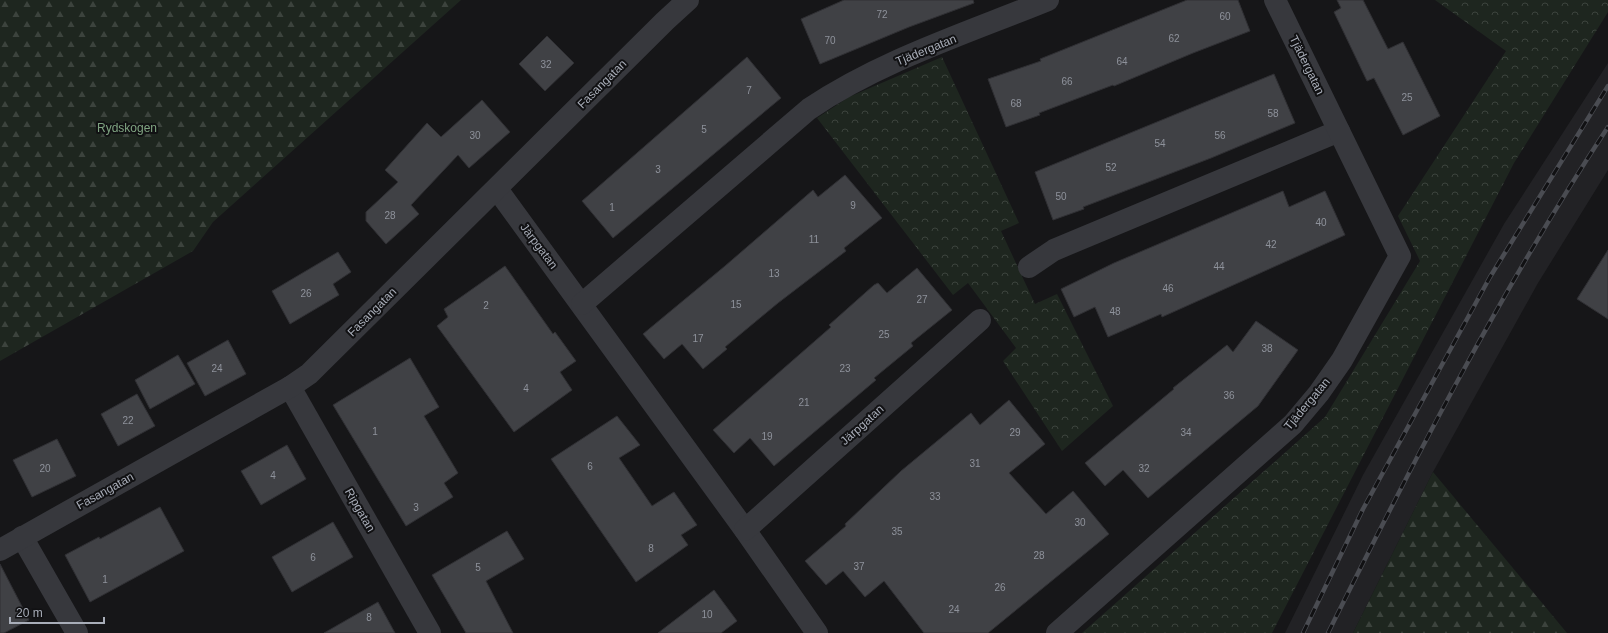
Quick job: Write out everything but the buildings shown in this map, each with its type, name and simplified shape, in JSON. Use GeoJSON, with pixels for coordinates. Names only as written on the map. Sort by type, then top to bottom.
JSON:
{"type":"FeatureCollection","features":[{"type":"Feature","properties":{"kind":"street","name":"Fasangatan"},"geometry":{"type":"LineString","coordinates":[[0,550],[290,387],[310,374],[688,0]]}},
{"type":"Feature","properties":{"kind":"street","name":"Tjädergatan"},"geometry":{"type":"LineString","coordinates":[[582,304],[809,109],[840,88],[872,72],[1048,0]]}},
{"type":"Feature","properties":{"kind":"street","name":"Tjädergatan"},"geometry":{"type":"LineString","coordinates":[[1057,633],[1293,424],[1319,393],[1342,360],[1400,256],[1275,0]]}},
{"type":"Feature","properties":{"kind":"street"},"geometry":{"type":"LineString","coordinates":[[1029,267],[1054,250],[1339,131]]}},
{"type":"Feature","properties":{"kind":"street","name":"Järpgatan"},"geometry":{"type":"LineString","coordinates":[[497,189],[745,530],[817,633]]}},
{"type":"Feature","properties":{"kind":"street","name":"Järpgatan"},"geometry":{"type":"LineString","coordinates":[[745,530],[980,320]]}},
{"type":"Feature","properties":{"kind":"street","name":"Ripgatan"},"geometry":{"type":"LineString","coordinates":[[290,387],[430,633]]}},
{"type":"Feature","properties":{"kind":"street"},"geometry":{"type":"LineString","coordinates":[[22,537],[77,633]]}},
{"type":"Feature","properties":{"kind":"shaded area"},"geometry":{"type":"Polygon","coordinates":[[[1608,63],[1608,170],[1538,283],[1433,472],[1353,633],[1285,633],[1363,475],[1504,224],[1608,63]]]}},
{"type":"Feature","properties":{"kind":"green space","name":"Rydskogen"},"geometry":{"type":"Polygon","coordinates":[[[0,0],[461,0],[213,222],[193,251],[0,361],[0,0]]]}},
{"type":"Feature","properties":{"kind":"green space"},"geometry":{"type":"Polygon","coordinates":[[[1435,0],[1608,0],[1608,12],[1514,163],[1272,633],[1082,633],[1325,417],[1420,261],[1398,216],[1506,51],[1435,0]]]}},
{"type":"Feature","properties":{"kind":"green space"},"geometry":{"type":"Polygon","coordinates":[[[942,57],[1019,223],[1001,231],[1035,304],[1057,294],[1113,406],[1062,451],[1003,361],[1016,348],[968,283],[953,295],[817,118],[849,97],[942,57]]]}},
{"type":"Feature","properties":{"kind":"green space"},"geometry":{"type":"Polygon","coordinates":[[[1433,472],[1567,633],[1353,633],[1433,472]]]}},
{"type":"Feature","properties":{"kind":"railway"},"geometry":{"type":"LineString","coordinates":[[1303,633],[1363,509],[1490,277],[1608,86]]}},
{"type":"Feature","properties":{"kind":"railway"},"geometry":{"type":"LineString","coordinates":[[1328,633],[1426,439],[1460,376],[1532,250],[1608,127]]}}]}
